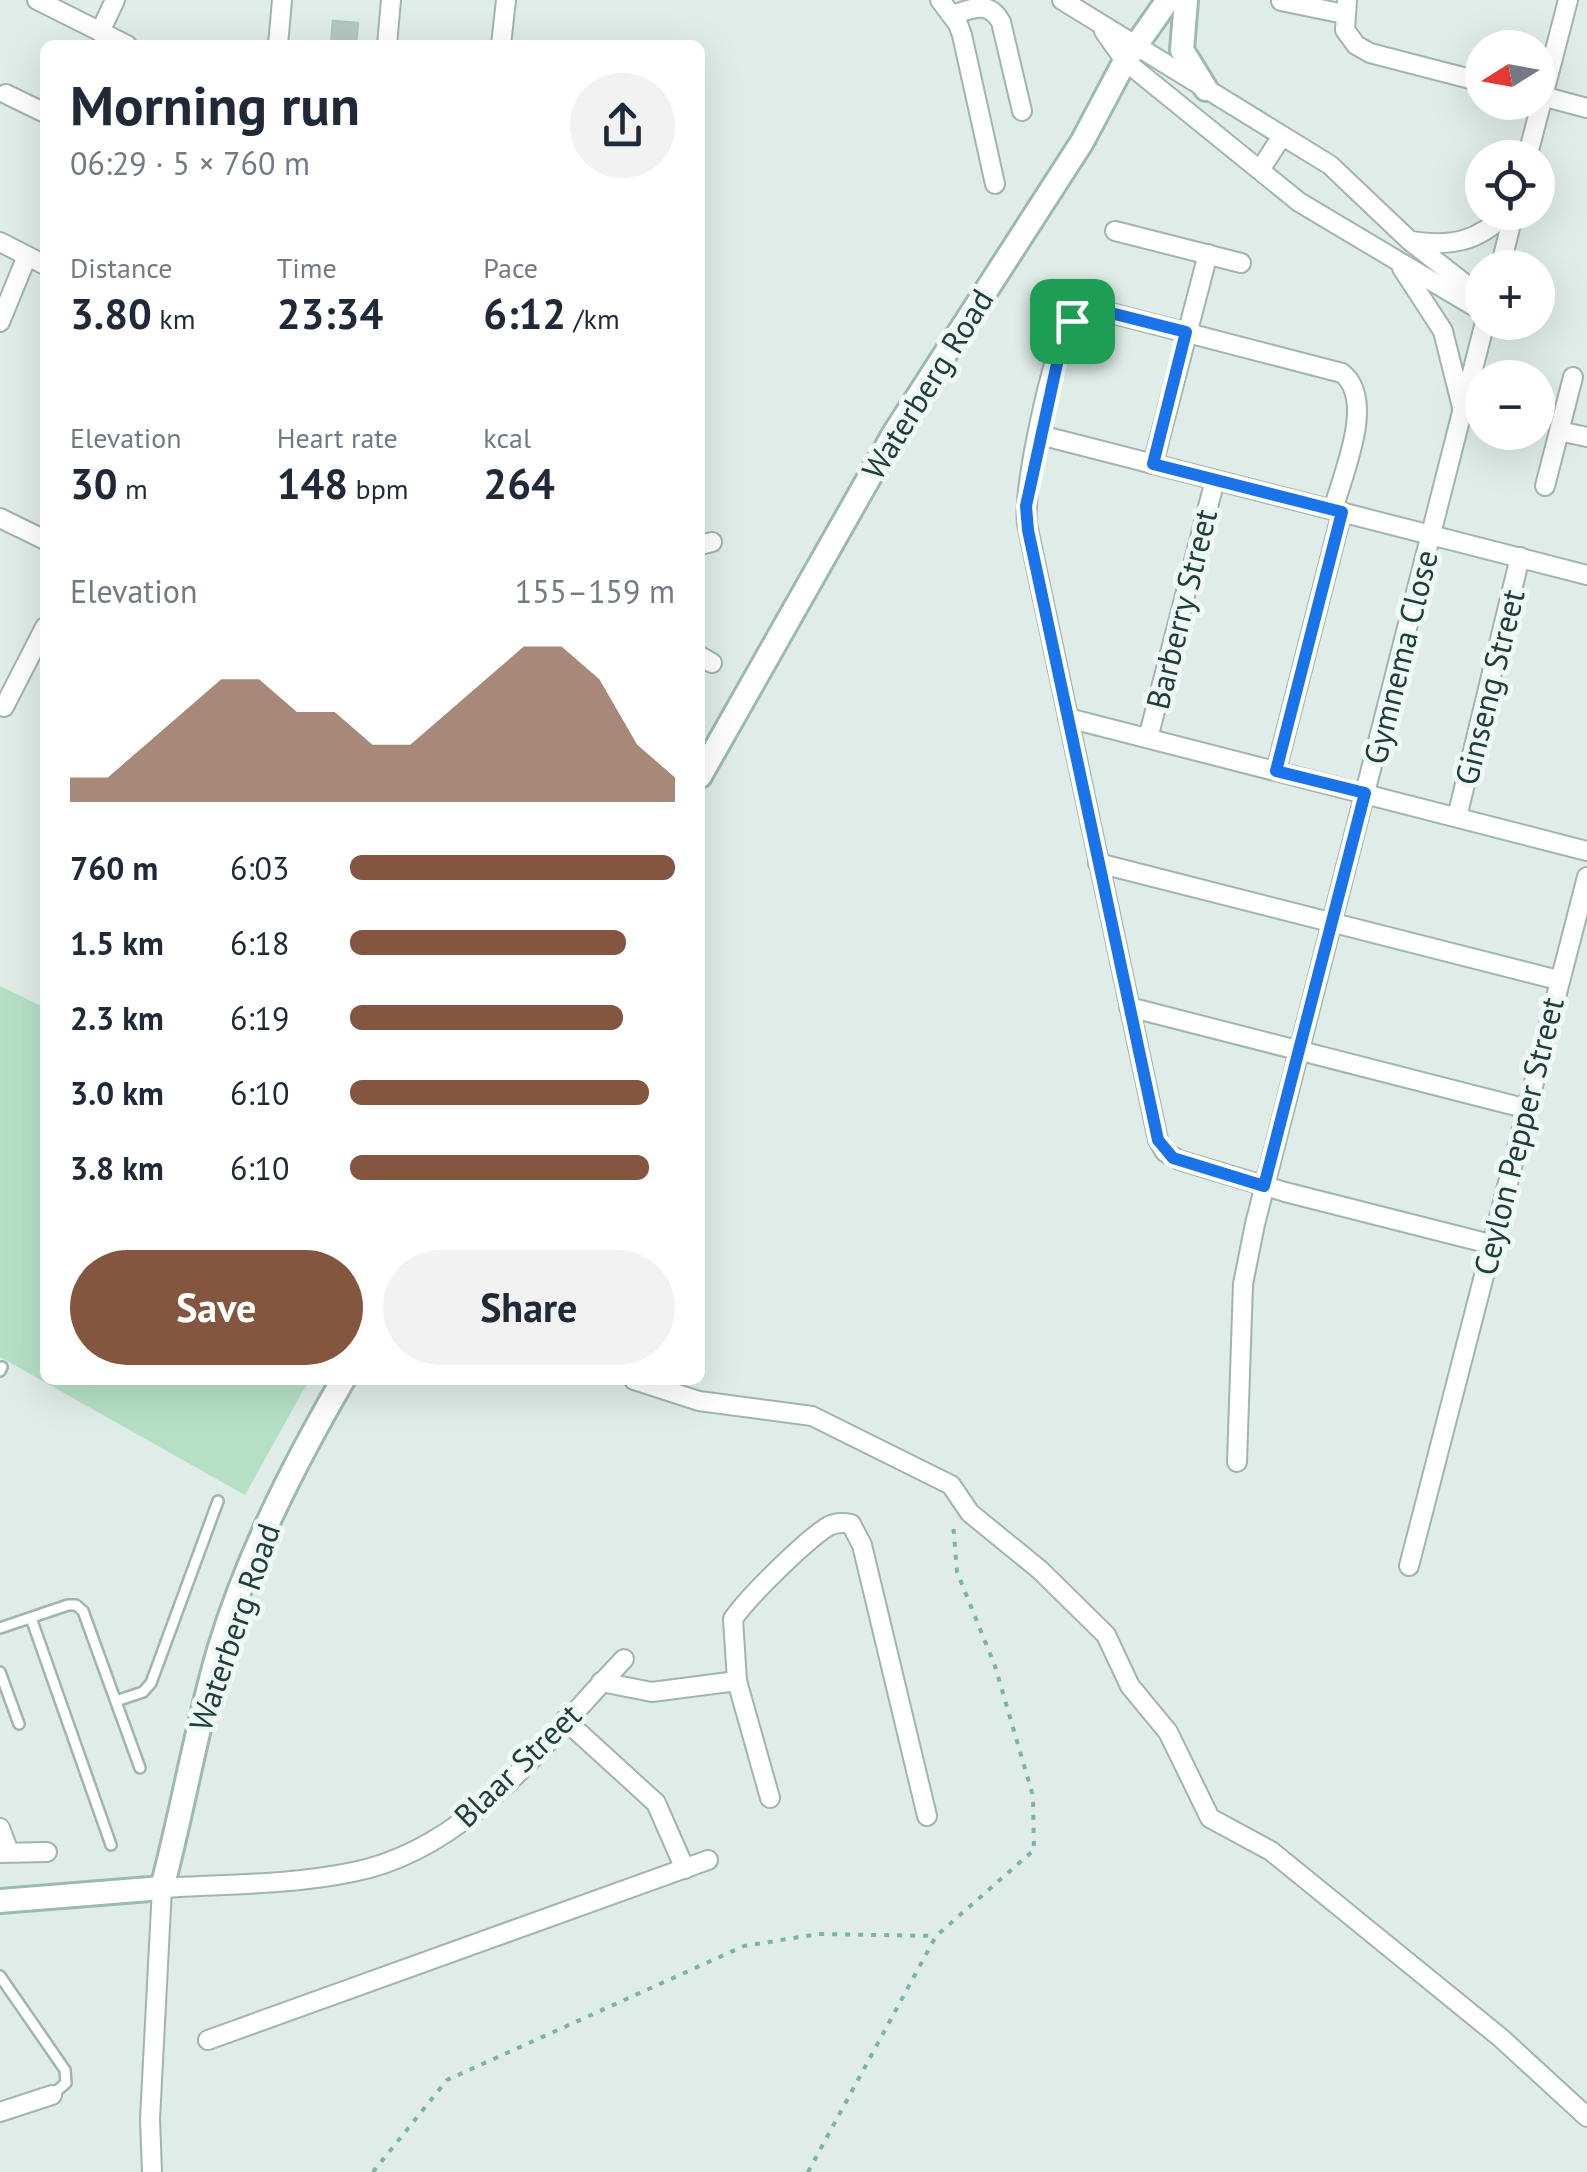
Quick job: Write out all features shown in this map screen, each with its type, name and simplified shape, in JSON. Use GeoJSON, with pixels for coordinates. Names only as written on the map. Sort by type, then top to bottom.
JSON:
{"type":"FeatureCollection","features":[{"type":"Feature","properties":{"kind":"street"},"geometry":{"type":"LineString","coordinates":[[37,0],[117,40]]}},
{"type":"Feature","properties":{"kind":"street"},"geometry":{"type":"LineString","coordinates":[[100,32],[115,0]]}},
{"type":"Feature","properties":{"kind":"street"},"geometry":{"type":"LineString","coordinates":[[278,40],[282,0]]}},
{"type":"Feature","properties":{"kind":"street"},"geometry":{"type":"LineString","coordinates":[[387,40],[391,0]]}},
{"type":"Feature","properties":{"kind":"street"},"geometry":{"type":"LineString","coordinates":[[502,40],[506,0]]}},
{"type":"Feature","properties":{"kind":"street"},"geometry":{"type":"LineString","coordinates":[[1062,0],[1100,25],[1298,202],[1465,301]]}},
{"type":"Feature","properties":{"kind":"street","name":"Waterberg Road"},"geometry":{"type":"LineString","coordinates":[[705,767],[895,432],[1082,142],[1130,53],[1168,0]]}},
{"type":"Feature","properties":{"kind":"street"},"geometry":{"type":"LineString","coordinates":[[1186,0],[1182,50],[1206,89]]}},
{"type":"Feature","properties":{"kind":"street"},"geometry":{"type":"LineString","coordinates":[[1555,45],[1568,0]]}},
{"type":"Feature","properties":{"kind":"street"},"geometry":{"type":"LineString","coordinates":[[1281,1],[1345,7],[1346,32],[1362,49],[1465,77]]}},
{"type":"Feature","properties":{"kind":"street"},"geometry":{"type":"LineString","coordinates":[[995,184],[962,36],[946,7],[984,7],[995,11],[1022,111]]}},
{"type":"Feature","properties":{"kind":"street"},"geometry":{"type":"LineString","coordinates":[[1130,53],[1206,89],[1330,165],[1410,241],[1465,285]]}},
{"type":"Feature","properties":{"kind":"street"},"geometry":{"type":"LineString","coordinates":[[6,94],[40,111]]}},
{"type":"Feature","properties":{"kind":"street"},"geometry":{"type":"LineString","coordinates":[[1555,100],[1587,108]]}},
{"type":"Feature","properties":{"kind":"street"},"geometry":{"type":"LineString","coordinates":[[1260,170],[1282,136]]}},
{"type":"Feature","properties":{"kind":"street"},"geometry":{"type":"LineString","coordinates":[[1410,241],[1437,245],[1466,241],[1485,230]]}},
{"type":"Feature","properties":{"kind":"street"},"geometry":{"type":"LineString","coordinates":[[1115,231],[1241,262]]}},
{"type":"Feature","properties":{"kind":"street"},"geometry":{"type":"LineString","coordinates":[[0,242],[40,262]]}},
{"type":"Feature","properties":{"kind":"street"},"geometry":{"type":"LineString","coordinates":[[1153,464],[1208,254]]}},
{"type":"Feature","properties":{"kind":"street"},"geometry":{"type":"LineString","coordinates":[[0,322],[27,256]]}},
{"type":"Feature","properties":{"kind":"street"},"geometry":{"type":"LineString","coordinates":[[1394,258],[1432,309],[1443,331],[1463,412]]}},
{"type":"Feature","properties":{"kind":"street"},"geometry":{"type":"LineString","coordinates":[[1276,771],[1358,414],[1354,385],[1342,373],[1103,311],[1088,312],[1072,321],[1061,344],[1026,514],[1155,1132],[1164,1152],[1264,1186],[1490,1244]]}},
{"type":"Feature","properties":{"kind":"street","name":"Gymnema Close"},"geometry":{"type":"LineString","coordinates":[[1237,1462],[1243,1284],[1264,1186],[1481,340]]}},
{"type":"Feature","properties":{"kind":"street"},"geometry":{"type":"LineString","coordinates":[[1546,486],[1573,377]]}},
{"type":"Feature","properties":{"kind":"street"},"geometry":{"type":"LineString","coordinates":[[1559,431],[1587,438]]}},
{"type":"Feature","properties":{"kind":"street"},"geometry":{"type":"LineString","coordinates":[[1040,435],[1587,575]]}},
{"type":"Feature","properties":{"kind":"street","name":"Barberry Street"},"geometry":{"type":"LineString","coordinates":[[1148,738],[1215,480]]}},
{"type":"Feature","properties":{"kind":"street"},"geometry":{"type":"LineString","coordinates":[[0,518],[40,538]]}},
{"type":"Feature","properties":{"kind":"street","name":"Ginseng Street"},"geometry":{"type":"LineString","coordinates":[[1457,818],[1520,557]]}},
{"type":"Feature","properties":{"kind":"street"},"geometry":{"type":"LineString","coordinates":[[4,707],[40,637]]}},
{"type":"Feature","properties":{"kind":"street"},"geometry":{"type":"LineString","coordinates":[[1068,718],[1587,851]]}},
{"type":"Feature","properties":{"kind":"street"},"geometry":{"type":"LineString","coordinates":[[1098,863],[1558,980]]}},
{"type":"Feature","properties":{"kind":"street","name":"Ceylon Pepper Street"},"geometry":{"type":"LineString","coordinates":[[1409,1566],[1524,1108],[1587,877]]}},
{"type":"Feature","properties":{"kind":"street"},"geometry":{"type":"LineString","coordinates":[[1129,1007],[1524,1108]]}},
{"type":"Feature","properties":{"kind":"street","name":"Waterberg Road"},"geometry":{"type":"LineString","coordinates":[[162,1888],[202,1712],[232,1613],[270,1516],[339,1385]]}},
{"type":"Feature","properties":{"kind":"street"},"geometry":{"type":"LineString","coordinates":[[649,1385],[699,1401],[812,1416],[950,1484],[970,1513],[1040,1570],[1106,1635],[1130,1686],[1168,1732],[1210,1818],[1271,1851],[1501,2038],[1587,2117]]}},
{"type":"Feature","properties":{"kind":"street"},"geometry":{"type":"LineString","coordinates":[[770,1798],[737,1680],[732,1628],[736,1614],[828,1526],[851,1524],[862,1546],[927,1816]]}},
{"type":"Feature","properties":{"kind":"street","name":"Blaar Street"},"geometry":{"type":"LineString","coordinates":[[162,1888],[330,1876],[414,1852],[478,1809],[624,1658]]}},
{"type":"Feature","properties":{"kind":"street"},"geometry":{"type":"LineString","coordinates":[[601,1682],[652,1692],[737,1680]]}},
{"type":"Feature","properties":{"kind":"street"},"geometry":{"type":"LineString","coordinates":[[565,1720],[656,1802],[685,1869]]}},
{"type":"Feature","properties":{"kind":"street"},"geometry":{"type":"LineString","coordinates":[[0,1828],[4,1853],[47,1852]]}},
{"type":"Feature","properties":{"kind":"street"},"geometry":{"type":"LineString","coordinates":[[208,2040],[708,1860]]}},
{"type":"Feature","properties":{"kind":"street"},"geometry":{"type":"LineString","coordinates":[[0,1901],[162,1888],[150,2119],[152,2172]]}},
{"type":"Feature","properties":{"kind":"street"},"geometry":{"type":"LineString","coordinates":[[0,2112],[52,2095]]}},
{"type":"Feature","properties":{"kind":"lane"},"geometry":{"type":"LineString","coordinates":[[116,1701],[143,1692],[151,1683],[218,1501]]}},
{"type":"Feature","properties":{"kind":"lane"},"geometry":{"type":"LineString","coordinates":[[0,1628],[68,1606],[76,1605],[83,1611],[140,1768]]}},
{"type":"Feature","properties":{"kind":"lane"},"geometry":{"type":"LineString","coordinates":[[31,1618],[111,1845]]}},
{"type":"Feature","properties":{"kind":"lane"},"geometry":{"type":"LineString","coordinates":[[0,1672],[19,1724]]}},
{"type":"Feature","properties":{"kind":"lane"},"geometry":{"type":"LineString","coordinates":[[0,1976],[65,2070],[66,2083],[52,2095]]}},
{"type":"Feature","properties":{"kind":"path"},"geometry":{"type":"LineString","coordinates":[[808,2172],[936,1936],[1034,1850],[1033,1796],[995,1666],[956,1572],[953,1520]]}},
{"type":"Feature","properties":{"kind":"path"},"geometry":{"type":"LineString","coordinates":[[373,2172],[446,2080],[744,1946],[819,1934],[936,1936]]}},
{"type":"Feature","properties":{"kind":"green space"},"geometry":{"type":"Polygon","coordinates":[[[0,986],[40,1006],[40,1380],[0,1357],[0,986]]]}},
{"type":"Feature","properties":{"kind":"green space"},"geometry":{"type":"Polygon","coordinates":[[[50,1385],[306,1385],[245,1495],[50,1385]]]}},
{"type":"Feature","properties":{"kind":"building"},"geometry":{"type":"Polygon","coordinates":[[[333,21],[358,23],[356,40],[331,40],[333,21]]]}},
{"type":"Feature","properties":{"kind":"route"},"geometry":{"type":"LineString","coordinates":[[1103,311],[1186,332],[1153,464],[1342,512],[1276,771],[1365,793],[1264,1186],[1173,1158],[1164,1152],[1155,1132],[1027,524],[1026,506],[1051,385],[1063,336],[1072,321],[1088,312],[1103,311]]}}]}
